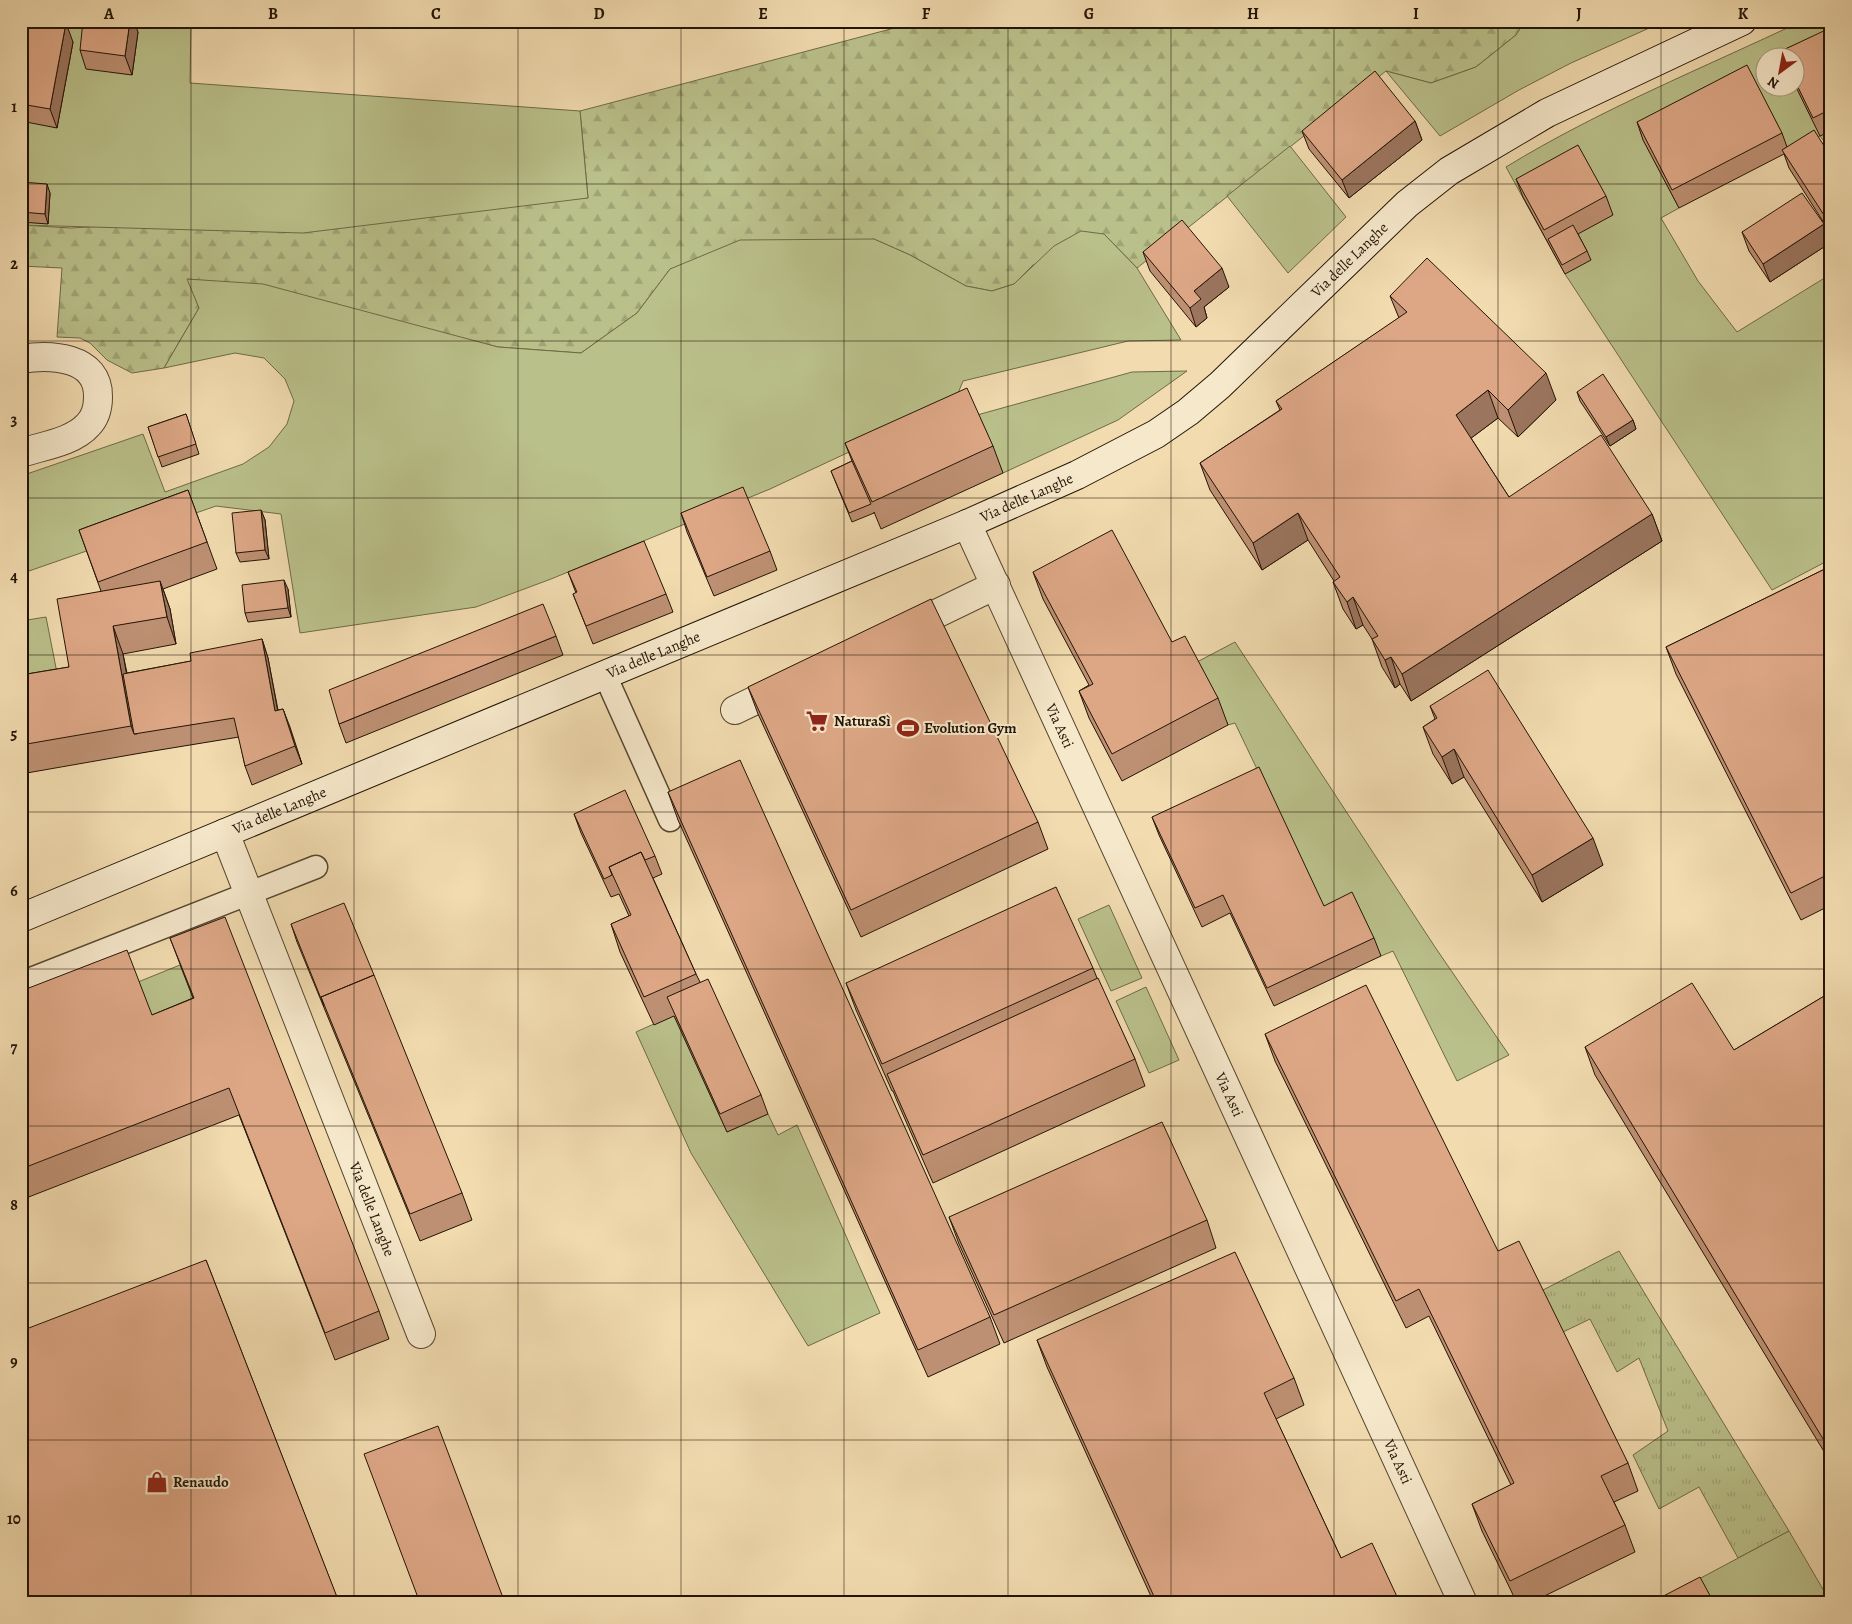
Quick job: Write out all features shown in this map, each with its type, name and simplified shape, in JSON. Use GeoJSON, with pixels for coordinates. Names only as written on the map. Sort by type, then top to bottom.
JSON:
{"type":"FeatureCollection","features":[{"type":"Feature","properties":{"kind":"street","name":"Via delle Langhe"},"geometry":{"type":"LineString","coordinates":[[21,918],[967,524],[1115,456],[1156,434],[1188,412],[1253,354],[1408,204],[1449,171],[1547,113],[1742,21]]}},
{"type":"Feature","properties":{"kind":"street"},"geometry":{"type":"LineString","coordinates":[[21,359],[41,356],[73,360],[86,368],[95,381],[98,394],[97,408],[89,425],[73,436],[21,453]]}},
{"type":"Feature","properties":{"kind":"street","name":"Via Asti"},"geometry":{"type":"LineString","coordinates":[[967,524],[1463,1603]]}},
{"type":"Feature","properties":{"kind":"street"},"geometry":{"type":"LineString","coordinates":[[883,639],[996,586]]}},
{"type":"Feature","properties":{"kind":"street"},"geometry":{"type":"LineString","coordinates":[[735,710],[813,672]]}},
{"type":"Feature","properties":{"kind":"street","name":"Via delle Langhe"},"geometry":{"type":"LineString","coordinates":[[225,833],[421,1334]]}},
{"type":"Feature","properties":{"kind":"lane"},"geometry":{"type":"LineString","coordinates":[[605,675],[670,820]]}},
{"type":"Feature","properties":{"kind":"lane"},"geometry":{"type":"LineString","coordinates":[[21,984],[316,867]]}},
{"type":"Feature","properties":{"kind":"green space"},"geometry":{"type":"Polygon","coordinates":[[[33,21],[191,21],[190,83],[580,111],[588,198],[303,233],[21,225],[21,44],[33,21]]]}},
{"type":"Feature","properties":{"kind":"green space"},"geometry":{"type":"Polygon","coordinates":[[[921,21],[1525,21],[1516,35],[1476,67],[1431,83],[1386,71],[1137,268],[1104,234],[1033,265],[1014,284],[992,291],[966,286],[910,255],[874,239],[670,269],[637,313],[581,353],[498,347],[382,318],[188,279],[199,308],[164,368],[132,373],[107,360],[90,343],[80,338],[57,337],[62,268],[21,266],[21,225],[71,228],[588,198],[580,111],[921,21]]]}},
{"type":"Feature","properties":{"kind":"green space"},"geometry":{"type":"Polygon","coordinates":[[[1525,21],[1665,21],[1571,63],[1519,90],[1440,136],[1386,71],[1431,83],[1476,67],[1516,35],[1525,21]]]}},
{"type":"Feature","properties":{"kind":"green space"},"geometry":{"type":"Polygon","coordinates":[[[1802,21],[1831,22],[1831,150],[1820,136],[1789,152],[1644,140],[1679,208],[1661,218],[1698,281],[1737,332],[1831,274],[1831,559],[1772,590],[1565,274],[1506,167],[1541,146],[1652,90],[1802,21]]]}},
{"type":"Feature","properties":{"kind":"green space"},"geometry":{"type":"Polygon","coordinates":[[[1290,146],[1346,217],[1288,273],[1227,196],[1290,146]]]}},
{"type":"Feature","properties":{"kind":"green space"},"geometry":{"type":"Polygon","coordinates":[[[1081,231],[1104,234],[1137,268],[1181,340],[1128,341],[963,381],[954,403],[770,489],[551,579],[476,607],[300,633],[281,514],[216,506],[29,571],[21,545],[21,476],[143,434],[165,492],[243,464],[269,447],[287,424],[294,401],[285,379],[264,358],[235,353],[164,368],[199,308],[187,279],[263,284],[498,347],[581,353],[637,313],[670,269],[740,240],[874,239],[910,255],[966,286],[992,291],[1014,284],[1054,246],[1081,231]]]}},
{"type":"Feature","properties":{"kind":"green space"},"geometry":{"type":"Polygon","coordinates":[[[1187,371],[1118,420],[1003,473],[977,415],[1132,372],[1187,371]]]}},
{"type":"Feature","properties":{"kind":"green space"},"geometry":{"type":"Polygon","coordinates":[[[46,617],[58,678],[21,686],[21,621],[46,617]]]}},
{"type":"Feature","properties":{"kind":"green space"},"geometry":{"type":"Polygon","coordinates":[[[1235,642],[1435,947],[1509,1055],[1457,1081],[1393,951],[1381,956],[1331,924],[1235,723],[1228,725],[1195,663],[1235,642]]]}},
{"type":"Feature","properties":{"kind":"green space"},"geometry":{"type":"Polygon","coordinates":[[[1109,905],[1142,978],[1111,991],[1078,919],[1109,905]]]}},
{"type":"Feature","properties":{"kind":"green space"},"geometry":{"type":"Polygon","coordinates":[[[180,965],[204,1025],[162,1042],[138,982],[180,965]]]}},
{"type":"Feature","properties":{"kind":"green space"},"geometry":{"type":"Polygon","coordinates":[[[1146,987],[1179,1060],[1149,1073],[1116,1001],[1146,987]]]}},
{"type":"Feature","properties":{"kind":"green space"},"geometry":{"type":"Polygon","coordinates":[[[674,1015],[727,1132],[768,1114],[778,1135],[797,1125],[880,1313],[808,1346],[691,1153],[636,1032],[674,1015]]]}},
{"type":"Feature","properties":{"kind":"green space"},"geometry":{"type":"Polygon","coordinates":[[[1619,1251],[1789,1531],[1738,1558],[1699,1487],[1659,1509],[1633,1455],[1668,1431],[1639,1358],[1617,1372],[1590,1319],[1561,1333],[1541,1291],[1619,1251]]]}},
{"type":"Feature","properties":{"kind":"green space"},"geometry":{"type":"Polygon","coordinates":[[[1789,1531],[1831,1603],[1709,1603],[1697,1580],[1789,1531]]]}},
{"type":"Feature","properties":{"kind":"building"},"geometry":{"type":"Polygon","coordinates":[[[21,21],[66,23],[50,109],[21,104],[21,21]]]}},
{"type":"Feature","properties":{"kind":"building"},"geometry":{"type":"Polygon","coordinates":[[[83,21],[130,21],[125,56],[80,50],[83,21]]]}},
{"type":"Feature","properties":{"kind":"building"},"geometry":{"type":"Polygon","coordinates":[[[1831,29],[1831,109],[1813,118],[1803,98],[1804,48],[1787,48],[1831,29]]]}},
{"type":"Feature","properties":{"kind":"building"},"geometry":{"type":"Polygon","coordinates":[[[1747,65],[1754,79],[1754,98],[1764,98],[1782,133],[1672,190],[1637,122],[1747,65]]]}},
{"type":"Feature","properties":{"kind":"building"},"geometry":{"type":"Polygon","coordinates":[[[1375,71],[1415,121],[1342,180],[1302,131],[1375,71]]]}},
{"type":"Feature","properties":{"kind":"building"},"geometry":{"type":"Polygon","coordinates":[[[1814,130],[1831,157],[1831,226],[1782,150],[1814,130]]]}},
{"type":"Feature","properties":{"kind":"building"},"geometry":{"type":"Polygon","coordinates":[[[1578,145],[1606,196],[1544,230],[1516,179],[1578,145]]]}},
{"type":"Feature","properties":{"kind":"building"},"geometry":{"type":"Polygon","coordinates":[[[21,182],[47,184],[45,214],[21,212],[21,182]]]}},
{"type":"Feature","properties":{"kind":"building"},"geometry":{"type":"Polygon","coordinates":[[[1802,193],[1824,224],[1763,264],[1742,232],[1802,193]]]}},
{"type":"Feature","properties":{"kind":"building"},"geometry":{"type":"Polygon","coordinates":[[[1182,220],[1222,268],[1194,291],[1201,299],[1190,308],[1143,252],[1182,220]]]}},
{"type":"Feature","properties":{"kind":"building"},"geometry":{"type":"Polygon","coordinates":[[[1573,225],[1587,251],[1562,265],[1548,239],[1573,225]]]}},
{"type":"Feature","properties":{"kind":"building"},"geometry":{"type":"Polygon","coordinates":[[[1427,258],[1546,373],[1508,410],[1488,390],[1456,415],[1509,497],[1601,435],[1652,514],[1402,674],[1391,657],[1385,660],[1372,639],[1378,636],[1353,597],[1347,602],[1333,582],[1340,577],[1298,513],[1253,543],[1200,463],[1282,409],[1276,401],[1407,312],[1390,296],[1427,258]]]}},
{"type":"Feature","properties":{"kind":"building"},"geometry":{"type":"Polygon","coordinates":[[[1603,374],[1633,420],[1606,437],[1577,392],[1603,374]]]}},
{"type":"Feature","properties":{"kind":"building"},"geometry":{"type":"Polygon","coordinates":[[[967,388],[993,446],[872,502],[845,443],[967,388]]]}},
{"type":"Feature","properties":{"kind":"building"},"geometry":{"type":"Polygon","coordinates":[[[186,414],[196,444],[158,457],[148,427],[186,414]]]}},
{"type":"Feature","properties":{"kind":"building"},"geometry":{"type":"Polygon","coordinates":[[[852,461],[871,504],[849,513],[831,471],[852,461]]]}},
{"type":"Feature","properties":{"kind":"building"},"geometry":{"type":"Polygon","coordinates":[[[743,487],[770,551],[707,577],[681,513],[743,487]]]}},
{"type":"Feature","properties":{"kind":"building"},"geometry":{"type":"Polygon","coordinates":[[[188,490],[207,542],[98,582],[79,530],[188,490]]]}},
{"type":"Feature","properties":{"kind":"building"},"geometry":{"type":"Polygon","coordinates":[[[261,510],[265,550],[236,553],[232,513],[261,510]]]}},
{"type":"Feature","properties":{"kind":"building"},"geometry":{"type":"Polygon","coordinates":[[[1112,530],[1172,642],[1185,636],[1218,698],[1112,754],[1079,691],[1093,684],[1033,572],[1112,530]]]}},
{"type":"Feature","properties":{"kind":"building"},"geometry":{"type":"Polygon","coordinates":[[[644,541],[666,594],[586,626],[573,594],[577,592],[568,572],[644,541]]]}},
{"type":"Feature","properties":{"kind":"building"},"geometry":{"type":"Polygon","coordinates":[[[1831,566],[1831,873],[1791,893],[1666,647],[1831,566]]]}},
{"type":"Feature","properties":{"kind":"building"},"geometry":{"type":"Polygon","coordinates":[[[284,580],[288,608],[245,613],[242,585],[284,580]]]}},
{"type":"Feature","properties":{"kind":"building"},"geometry":{"type":"Polygon","coordinates":[[[160,581],[167,617],[113,626],[131,726],[21,745],[21,675],[69,667],[57,599],[160,581]]]}},
{"type":"Feature","properties":{"kind":"building"},"geometry":{"type":"Polygon","coordinates":[[[931,599],[1038,822],[851,910],[748,687],[931,599]]]}},
{"type":"Feature","properties":{"kind":"building"},"geometry":{"type":"Polygon","coordinates":[[[543,604],[556,636],[339,724],[329,690],[543,604]]]}},
{"type":"Feature","properties":{"kind":"building"},"geometry":{"type":"Polygon","coordinates":[[[262,639],[275,711],[283,709],[295,746],[245,766],[234,718],[134,734],[123,674],[191,661],[190,653],[262,639]]]}},
{"type":"Feature","properties":{"kind":"building"},"geometry":{"type":"Polygon","coordinates":[[[1488,670],[1593,838],[1532,875],[1454,749],[1442,757],[1423,727],[1437,718],[1430,706],[1488,670]]]}},
{"type":"Feature","properties":{"kind":"building"},"geometry":{"type":"Polygon","coordinates":[[[740,760],[990,1317],[918,1350],[668,792],[740,760]]]}},
{"type":"Feature","properties":{"kind":"building"},"geometry":{"type":"Polygon","coordinates":[[[1259,767],[1324,906],[1352,892],[1374,938],[1267,988],[1223,895],[1195,908],[1152,817],[1259,767]]]}},
{"type":"Feature","properties":{"kind":"building"},"geometry":{"type":"Polygon","coordinates":[[[625,790],[655,856],[645,860],[641,852],[609,867],[612,875],[604,879],[574,814],[625,790]]]}},
{"type":"Feature","properties":{"kind":"building"},"geometry":{"type":"Polygon","coordinates":[[[641,852],[696,974],[644,997],[611,924],[631,915],[609,867],[641,852]]]}},
{"type":"Feature","properties":{"kind":"building"},"geometry":{"type":"Polygon","coordinates":[[[1056,887],[1093,968],[882,1064],[846,983],[1056,887]]]}},
{"type":"Feature","properties":{"kind":"building"},"geometry":{"type":"Polygon","coordinates":[[[344,903],[374,975],[321,997],[324,1006],[291,924],[344,903]]]}},
{"type":"Feature","properties":{"kind":"building"},"geometry":{"type":"Polygon","coordinates":[[[225,917],[379,1311],[325,1333],[229,1088],[21,1169],[21,991],[127,950],[152,1015],[194,998],[170,938],[225,917]]]}},
{"type":"Feature","properties":{"kind":"building"},"geometry":{"type":"Polygon","coordinates":[[[374,975],[462,1193],[410,1214],[321,997],[374,975]]]}},
{"type":"Feature","properties":{"kind":"building"},"geometry":{"type":"Polygon","coordinates":[[[1098,978],[1135,1059],[923,1155],[887,1074],[1098,978]]]}},
{"type":"Feature","properties":{"kind":"building"},"geometry":{"type":"Polygon","coordinates":[[[708,979],[761,1095],[720,1114],[667,997],[708,979]]]}},
{"type":"Feature","properties":{"kind":"building"},"geometry":{"type":"Polygon","coordinates":[[[1692,983],[1734,1050],[1831,992],[1831,1452],[1585,1047],[1692,983]]]}},
{"type":"Feature","properties":{"kind":"building"},"geometry":{"type":"Polygon","coordinates":[[[1366,985],[1498,1251],[1519,1241],[1628,1463],[1601,1476],[1625,1525],[1510,1581],[1472,1504],[1514,1483],[1419,1289],[1396,1301],[1265,1034],[1366,985]]]}},
{"type":"Feature","properties":{"kind":"building"},"geometry":{"type":"Polygon","coordinates":[[[1162,1122],[1207,1220],[994,1315],[949,1217],[1162,1122]]]}},
{"type":"Feature","properties":{"kind":"building"},"geometry":{"type":"Polygon","coordinates":[[[1235,1252],[1294,1378],[1264,1393],[1341,1558],[1372,1543],[1400,1603],[1157,1603],[1037,1340],[1235,1252]]]}},
{"type":"Feature","properties":{"kind":"building","name":"Renaudo"},"geometry":{"type":"Polygon","coordinates":[[[206,1260],[337,1597],[321,1603],[21,1603],[21,1331],[206,1260]]]}},
{"type":"Feature","properties":{"kind":"building"},"geometry":{"type":"Polygon","coordinates":[[[438,1426],[505,1603],[420,1603],[364,1454],[438,1426]]]}},
{"type":"Feature","properties":{"kind":"building"},"geometry":{"type":"Polygon","coordinates":[[[1700,1577],[1714,1603],[1650,1603],[1700,1577]]]}},
{"type":"Feature","properties":{"kind":"place","name":"NaturaSì"},"geometry":{"type":"Point","coordinates":[817,721]}},
{"type":"Feature","properties":{"kind":"place","name":"Evolution Gym"},"geometry":{"type":"Point","coordinates":[908,728]}},
{"type":"Feature","properties":{"kind":"place","name":"Renaudo"},"geometry":{"type":"Point","coordinates":[157,1482]}}]}
